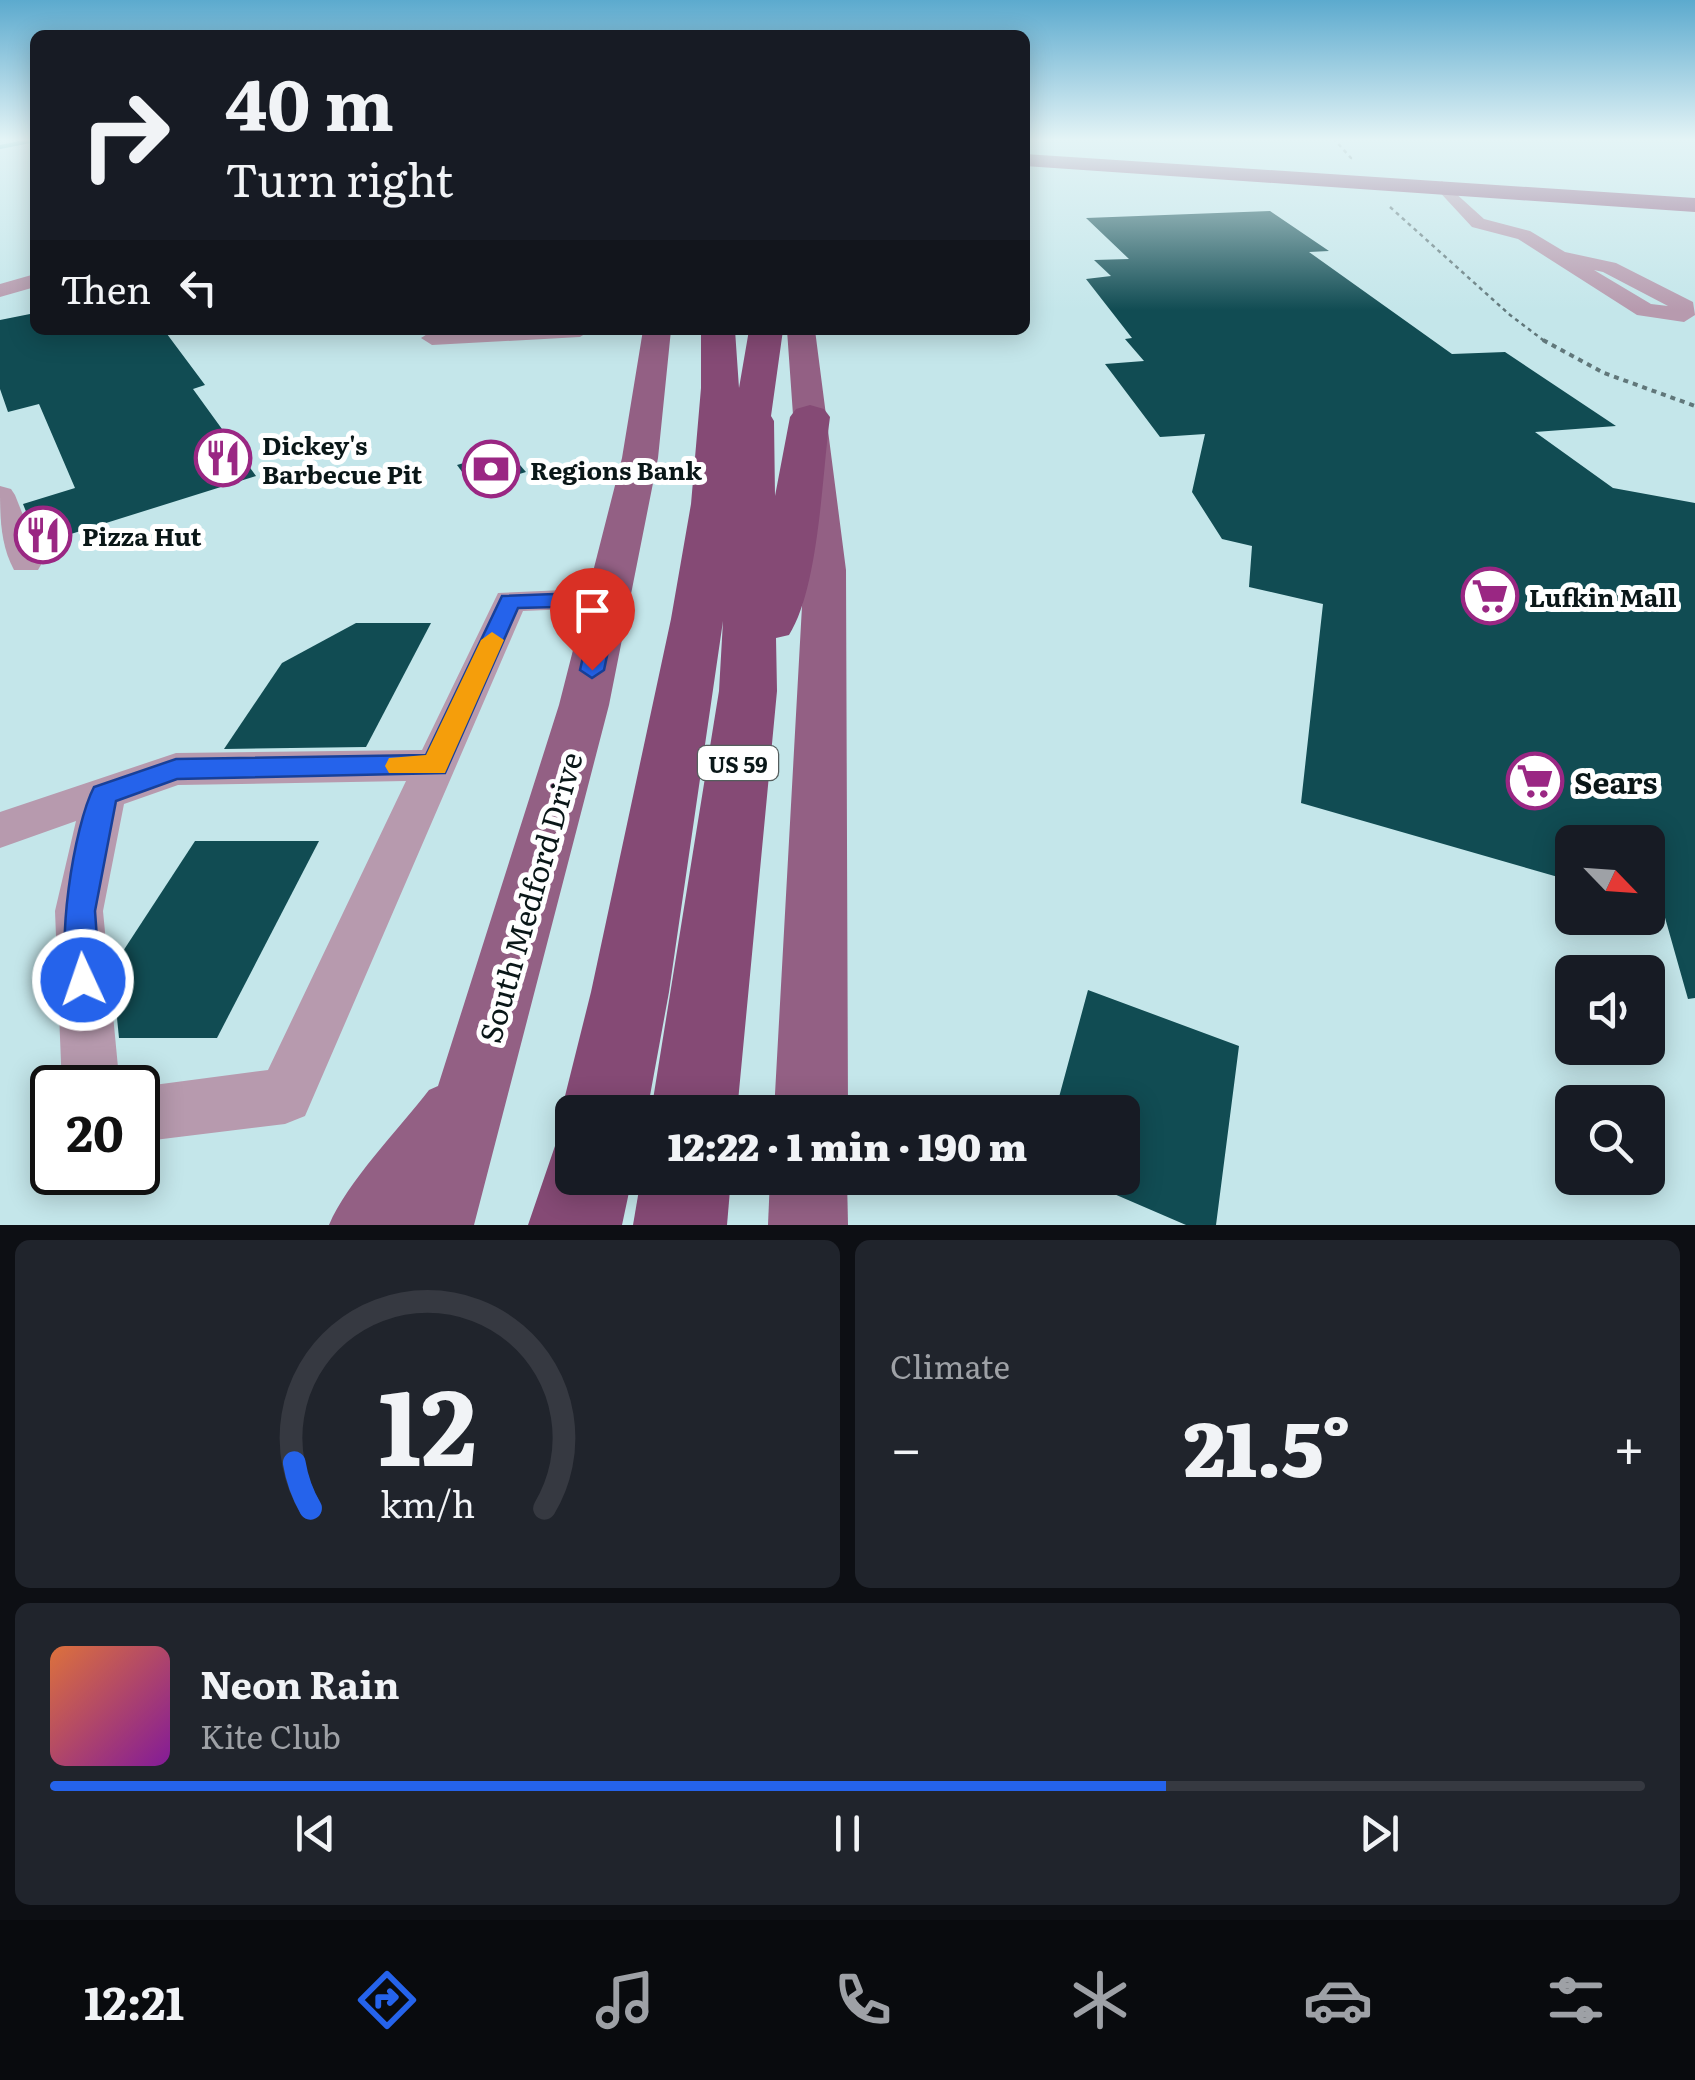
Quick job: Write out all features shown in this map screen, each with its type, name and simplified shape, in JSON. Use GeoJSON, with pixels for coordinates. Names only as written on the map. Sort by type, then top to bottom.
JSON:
{"type":"FeatureCollection","features":[{"type":"Feature","properties":{"kind":"highway"},"geometry":{"type":"LineString","coordinates":[[688,335],[698,606]]}},
{"type":"Feature","properties":{"kind":"highway","name":"US 59"},"geometry":{"type":"LineString","coordinates":[[607,1095],[698,606],[719,469],[723,399],[718,335]]}},
{"type":"Feature","properties":{"kind":"highway"},"geometry":{"type":"LineString","coordinates":[[750,335],[782,414]]}},
{"type":"Feature","properties":{"kind":"highway","name":"US 59"},"geometry":{"type":"LineString","coordinates":[[696,1095],[782,414],[767,335]]}},
{"type":"Feature","properties":{"kind":"highway"},"geometry":{"type":"LineString","coordinates":[[575,1225],[583,1195]]}},
{"type":"Feature","properties":{"kind":"highway"},"geometry":{"type":"LineString","coordinates":[[680,1225],[684,1195]]}},
{"type":"Feature","properties":{"kind":"main road"},"geometry":{"type":"LineString","coordinates":[[1566,195],[1695,205]]}},
{"type":"Feature","properties":{"kind":"main road","name":"South Medford Drive"},"geometry":{"type":"LineString","coordinates":[[419,1223],[393,1200],[474,1090],[584,706],[640,458],[656,335]]}},
{"type":"Feature","properties":{"kind":"main road"},"geometry":{"type":"LineString","coordinates":[[800,335],[782,414],[825,570],[811,1095]]}},
{"type":"Feature","properties":{"kind":"main road"},"geometry":{"type":"LineString","coordinates":[[808,1225],[809,1195]]}},
{"type":"Feature","properties":{"kind":"street"},"geometry":{"type":"LineString","coordinates":[[1444,195],[1508,253]]}},
{"type":"Feature","properties":{"kind":"street"},"geometry":{"type":"LineString","coordinates":[[1478,223],[1524,235],[1551,254],[1645,310],[1684,314],[1685,307],[1609,266],[1551,254]]}},
{"type":"Feature","properties":{"kind":"street"},"geometry":{"type":"LineString","coordinates":[[0,271],[30,267]]}},
{"type":"Feature","properties":{"kind":"street"},"geometry":{"type":"LineString","coordinates":[[0,291],[30,269]]}},
{"type":"Feature","properties":{"kind":"street"},"geometry":{"type":"LineString","coordinates":[[432,338],[460,335]]}},
{"type":"Feature","properties":{"kind":"street"},"geometry":{"type":"LineString","coordinates":[[0,495],[26,563]]}},
{"type":"Feature","properties":{"kind":"street"},"geometry":{"type":"LineString","coordinates":[[160,1110],[285,1096],[510,601],[608,599]]}},
{"type":"Feature","properties":{"kind":"street"},"geometry":{"type":"LineString","coordinates":[[0,830],[176,769],[435,766]]}},
{"type":"Feature","properties":{"kind":"street"},"geometry":{"type":"LineString","coordinates":[[87,1065],[80,911],[104,794]]}},
{"type":"Feature","properties":{"kind":"path"},"geometry":{"type":"LineString","coordinates":[[1387,205],[1502,308],[1553,346],[1616,379],[1695,406]]}},
{"type":"Feature","properties":{"kind":"building","name":"Lufkin Mall"},"geometry":{"type":"Polygon","coordinates":[[[1270,211],[1329,251],[1309,252],[1452,354],[1505,352],[1616,426],[1535,432],[1613,488],[1695,503],[1695,998],[1688,999],[1665,918],[1665,825],[1555,825],[1555,876],[1301,803],[1323,604],[1249,587],[1252,546],[1222,539],[1192,492],[1205,434],[1160,437],[1105,364],[1144,361],[1125,339],[1132,338],[1086,279],[1111,276],[1094,260],[1129,259],[1086,218],[1270,211]]]}},
{"type":"Feature","properties":{"kind":"building"},"geometry":{"type":"Polygon","coordinates":[[[30,314],[30,335],[168,335],[205,385],[193,389],[256,476],[39,544],[23,504],[75,488],[39,404],[8,412],[0,389],[0,320],[30,314]]]}},
{"type":"Feature","properties":{"kind":"building","name":"Regions Bank"},"geometry":{"type":"Polygon","coordinates":[[[507,450],[526,472],[474,488],[457,465],[507,450]]]}},
{"type":"Feature","properties":{"kind":"building"},"geometry":{"type":"Polygon","coordinates":[[[356,623],[431,623],[366,747],[224,749],[282,663],[356,623]]]}},
{"type":"Feature","properties":{"kind":"building"},"geometry":{"type":"Polygon","coordinates":[[[195,841],[319,841],[217,1038],[119,1038],[112,968],[195,841]]]}},
{"type":"Feature","properties":{"kind":"building"},"geometry":{"type":"Polygon","coordinates":[[[1088,990],[1239,1046],[1216,1225],[1186,1225],[1116,1195],[1140,1195],[1140,1095],[1060,1095],[1088,990]]]}},
{"type":"Feature","properties":{"kind":"slow traffic"},"geometry":{"type":"LineString","coordinates":[[398,766],[435,766],[492,640]]}},
{"type":"Feature","properties":{"kind":"place","name":"Dickey's Barbecue Pit"},"geometry":{"type":"Point","coordinates":[223,458]}},
{"type":"Feature","properties":{"kind":"place","name":"Regions Bank"},"geometry":{"type":"Point","coordinates":[491,469]}},
{"type":"Feature","properties":{"kind":"place","name":"Pizza Hut"},"geometry":{"type":"Point","coordinates":[43,535]}},
{"type":"Feature","properties":{"kind":"place","name":"Lufkin Mall"},"geometry":{"type":"Point","coordinates":[1490,596]}},
{"type":"Feature","properties":{"kind":"place","name":"Sears"},"geometry":{"type":"Point","coordinates":[1535,781]}},
{"type":"Feature","properties":{"kind":"route"},"geometry":{"type":"LineString","coordinates":[[83,980],[80,911],[104,794],[176,769],[239,765],[435,766],[510,601],[608,599],[592,670]]}}]}
